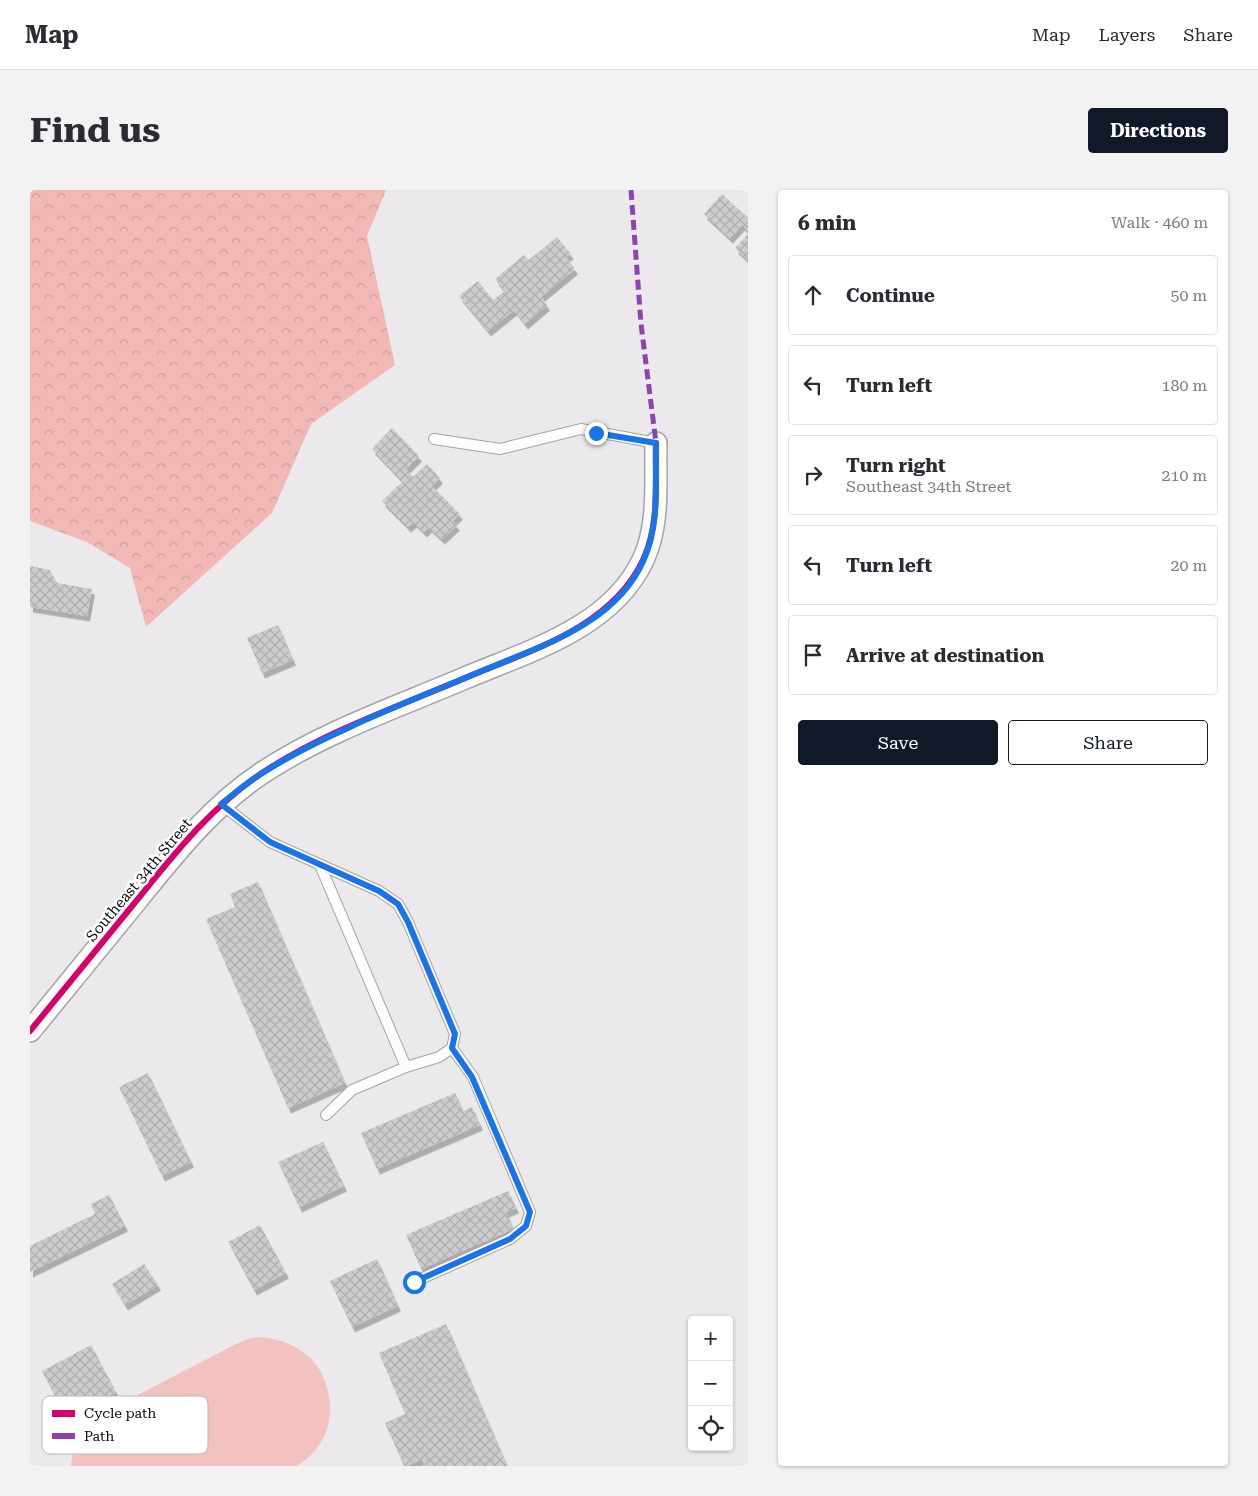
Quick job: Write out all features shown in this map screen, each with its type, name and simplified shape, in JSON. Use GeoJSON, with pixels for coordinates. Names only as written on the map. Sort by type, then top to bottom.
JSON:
{"type":"FeatureCollection","features":[{"type":"Feature","properties":{"kind":"street","name":"Southeast 34th Street"},"geometry":{"type":"LineString","coordinates":[[30,1031],[188,837],[221,804],[262,773],[300,751],[350,727],[554,640],[597,615],[617,598],[632,580],[644,560],[651,538],[655,521],[656,443]]}},
{"type":"Feature","properties":{"kind":"lane"},"geometry":{"type":"LineString","coordinates":[[434,439],[500,449],[581,429],[656,443]]}},
{"type":"Feature","properties":{"kind":"lane"},"geometry":{"type":"LineString","coordinates":[[221,804],[270,842],[379,891],[398,904],[408,922],[455,1034],[452,1048],[439,1056],[406,1067],[352,1090],[326,1114]]}},
{"type":"Feature","properties":{"kind":"lane"},"geometry":{"type":"LineString","coordinates":[[320,865],[406,1067]]}},
{"type":"Feature","properties":{"kind":"lane"},"geometry":{"type":"LineString","coordinates":[[414,1282],[510,1239],[526,1226],[530,1212],[472,1077],[452,1048]]}},
{"type":"Feature","properties":{"kind":"green space"},"geometry":{"type":"Polygon","coordinates":[[[30,190],[386,190],[367,236],[395,365],[311,424],[272,513],[146,627],[130,568],[87,542],[30,521],[30,190]]]}},
{"type":"Feature","properties":{"kind":"shaded area"},"geometry":{"type":"Polygon","coordinates":[[[263,1337],[290,1344],[311,1359],[325,1380],[330,1408],[328,1426],[316,1449],[297,1466],[71,1466],[73,1454],[208,1454],[208,1396],[136,1396],[251,1338],[263,1337]]]}},
{"type":"Feature","properties":{"kind":"building"},"geometry":{"type":"Polygon","coordinates":[[[722,194],[748,218],[748,231],[742,225],[730,238],[704,214],[722,194]]]}},
{"type":"Feature","properties":{"kind":"building"},"geometry":{"type":"Polygon","coordinates":[[[748,234],[748,260],[735,248],[748,234]]]}},
{"type":"Feature","properties":{"kind":"building"},"geometry":{"type":"Polygon","coordinates":[[[557,237],[571,254],[566,257],[575,269],[541,297],[547,305],[525,324],[514,310],[488,331],[459,296],[478,281],[493,300],[505,291],[495,279],[524,255],[529,260],[557,237]]]}},
{"type":"Feature","properties":{"kind":"building"},"geometry":{"type":"Polygon","coordinates":[[[392,428],[419,456],[406,469],[413,477],[427,464],[440,478],[432,486],[460,514],[453,521],[457,525],[442,539],[429,527],[424,532],[414,522],[408,527],[382,501],[403,481],[372,449],[392,428]]]}},
{"type":"Feature","properties":{"kind":"building"},"geometry":{"type":"Polygon","coordinates":[[[30,566],[50,570],[57,583],[92,589],[87,616],[30,607],[30,566]]]}},
{"type":"Feature","properties":{"kind":"building"},"geometry":{"type":"Polygon","coordinates":[[[278,625],[293,660],[262,673],[247,638],[278,625]]]}},
{"type":"Feature","properties":{"kind":"building"},"geometry":{"type":"Polygon","coordinates":[[[258,882],[345,1083],[288,1108],[206,919],[235,907],[230,894],[258,882]]]}},
{"type":"Feature","properties":{"kind":"building"},"geometry":{"type":"Polygon","coordinates":[[[148,1073],[191,1162],[162,1176],[119,1087],[148,1073]]]}},
{"type":"Feature","properties":{"kind":"building"},"geometry":{"type":"Polygon","coordinates":[[[455,1093],[463,1111],[472,1107],[480,1125],[377,1169],[361,1133],[455,1093]]]}},
{"type":"Feature","properties":{"kind":"building"},"geometry":{"type":"Polygon","coordinates":[[[323,1142],[344,1186],[299,1207],[278,1162],[323,1142]]]}},
{"type":"Feature","properties":{"kind":"building"},"geometry":{"type":"Polygon","coordinates":[[[508,1191],[516,1208],[506,1212],[513,1229],[421,1269],[406,1235],[508,1191]]]}},
{"type":"Feature","properties":{"kind":"building"},"geometry":{"type":"Polygon","coordinates":[[[109,1195],[125,1226],[30,1272],[30,1246],[95,1214],[91,1204],[109,1195]]]}},
{"type":"Feature","properties":{"kind":"building"},"geometry":{"type":"Polygon","coordinates":[[[260,1225],[286,1273],[254,1290],[228,1242],[260,1225]]]}},
{"type":"Feature","properties":{"kind":"building"},"geometry":{"type":"Polygon","coordinates":[[[377,1259],[398,1306],[352,1327],[330,1281],[377,1259]]]}},
{"type":"Feature","properties":{"kind":"building"},"geometry":{"type":"Polygon","coordinates":[[[144,1264],[158,1285],[125,1305],[112,1284],[144,1264]]]}},
{"type":"Feature","properties":{"kind":"building"},"geometry":{"type":"Polygon","coordinates":[[[446,1324],[507,1466],[425,1466],[422,1459],[404,1466],[385,1423],[405,1414],[379,1353],[446,1324]]]}},
{"type":"Feature","properties":{"kind":"building"},"geometry":{"type":"Polygon","coordinates":[[[91,1345],[116,1392],[109,1396],[55,1396],[42,1371],[91,1345]]]}},
{"type":"Feature","properties":{"kind":"marked path"},"geometry":{"type":"LineString","coordinates":[[631,190],[641,324],[656,443]]}},
{"type":"Feature","properties":{"kind":"cycle path"},"geometry":{"type":"LineString","coordinates":[[30,1031],[180,848],[210,816],[244,786],[286,758],[310,745],[387,710],[541,647],[589,620],[611,603],[629,583],[643,560],[652,532],[656,503],[656,443]]}},
{"type":"Feature","properties":{"kind":"route"},"geometry":{"type":"LineString","coordinates":[[414,1282],[510,1239],[526,1226],[530,1212],[472,1077],[452,1048],[455,1034],[408,922],[398,904],[379,891],[270,842],[221,804],[262,773],[300,751],[350,727],[554,640],[576,629],[617,598],[632,580],[644,560],[651,538],[655,521],[656,443],[596,433]]}}]}
